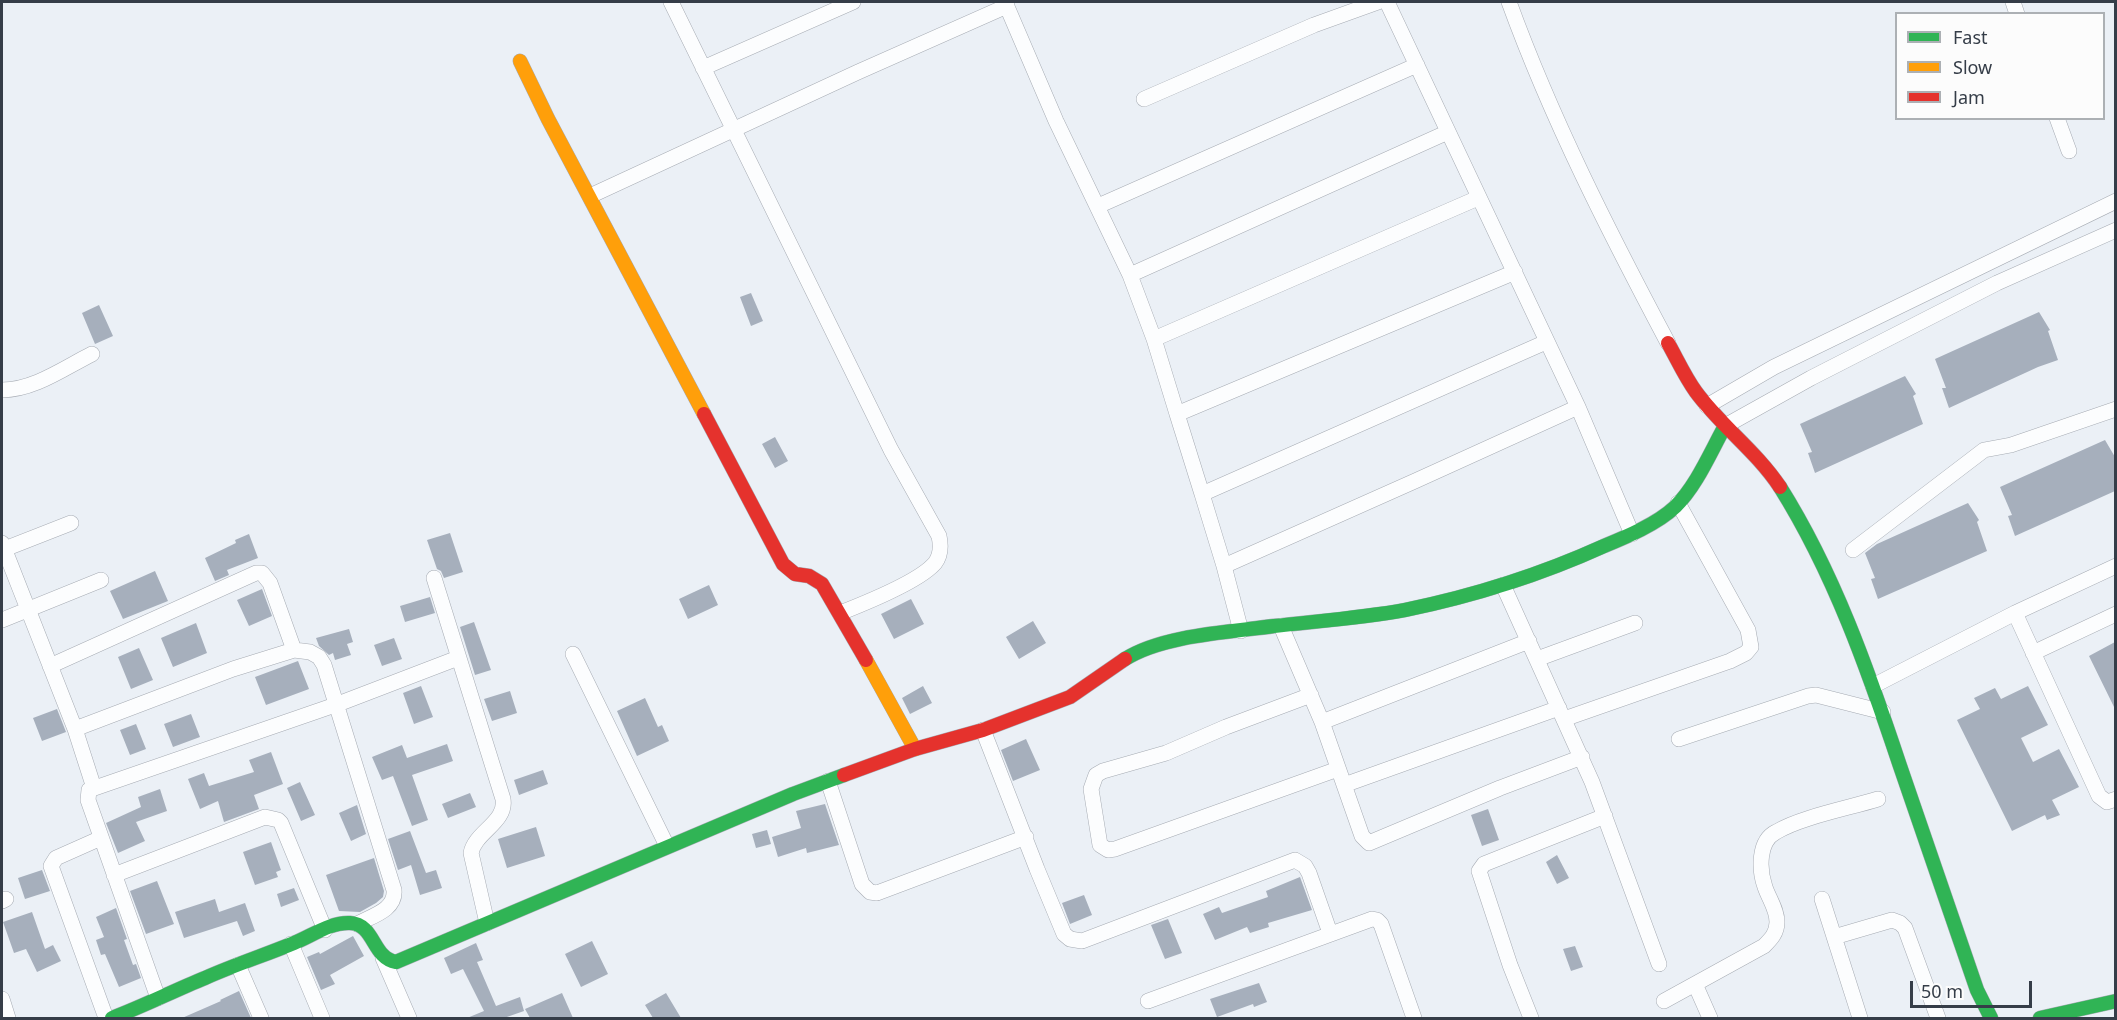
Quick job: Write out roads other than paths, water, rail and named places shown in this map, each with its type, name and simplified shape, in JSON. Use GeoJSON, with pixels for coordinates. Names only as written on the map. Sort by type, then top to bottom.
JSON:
{"type":"FeatureCollection","features":[{"type":"Feature","properties":{"kind":"street"},"geometry":{"type":"LineString","coordinates":[[671,2],[891,450],[939,536],[941,546],[939,554],[935,562],[923,573],[840,613]]}},
{"type":"Feature","properties":{"kind":"street"},"geometry":{"type":"LineString","coordinates":[[703,68],[853,2]]}},
{"type":"Feature","properties":{"kind":"street"},"geometry":{"type":"LineString","coordinates":[[1144,99],[1314,25],[1378,2]]}},
{"type":"Feature","properties":{"kind":"street"},"geometry":{"type":"LineString","coordinates":[[1387,2],[1578,407],[1632,534]]}},
{"type":"Feature","properties":{"kind":"street"},"geometry":{"type":"LineString","coordinates":[[1509,2],[1530,58],[1567,143],[1668,343],[1695,391],[1725,426],[1766,466],[1792,507],[1825,570],[1883,712],[1977,990],[1991,1018]]}},
{"type":"Feature","properties":{"kind":"street"},"geometry":{"type":"LineString","coordinates":[[590,196],[1006,4],[1056,121],[1130,275],[1155,339],[1224,566],[1241,631]]}},
{"type":"Feature","properties":{"kind":"street"},"geometry":{"type":"LineString","coordinates":[[520,61],[548,119],[783,564],[795,573],[809,576],[822,584],[915,749]]}},
{"type":"Feature","properties":{"kind":"street"},"geometry":{"type":"LineString","coordinates":[[1098,206],[1417,65]]}},
{"type":"Feature","properties":{"kind":"street"},"geometry":{"type":"LineString","coordinates":[[2058,120],[2069,151]]}},
{"type":"Feature","properties":{"kind":"street"},"geometry":{"type":"LineString","coordinates":[[1130,275],[1448,132]]}},
{"type":"Feature","properties":{"kind":"street"},"geometry":{"type":"LineString","coordinates":[[1155,339],[1478,198]]}},
{"type":"Feature","properties":{"kind":"street"},"geometry":{"type":"LineString","coordinates":[[1707,406],[1774,367],[2115,201]]}},
{"type":"Feature","properties":{"kind":"street"},"geometry":{"type":"LineString","coordinates":[[383,958],[389,962],[396,962],[667,846],[828,781],[915,749],[984,730],[1070,697],[1097,676],[1152,646],[1211,634],[1402,610],[1503,585],[1589,553],[1632,534],[1661,517],[1678,503],[1695,480],[1725,426],[1811,378],[1998,283],[2115,230]]}},
{"type":"Feature","properties":{"kind":"street"},"geometry":{"type":"LineString","coordinates":[[1177,414],[1515,272]]}},
{"type":"Feature","properties":{"kind":"street"},"geometry":{"type":"LineString","coordinates":[[1202,494],[1546,342]]}},
{"type":"Feature","properties":{"kind":"street"},"geometry":{"type":"LineString","coordinates":[[2,390],[30,385],[92,354]]}},
{"type":"Feature","properties":{"kind":"street"},"geometry":{"type":"LineString","coordinates":[[1224,566],[1416,482],[1578,407]]}},
{"type":"Feature","properties":{"kind":"street"},"geometry":{"type":"LineString","coordinates":[[1853,550],[1984,450],[2011,445],[2115,409]]}},
{"type":"Feature","properties":{"kind":"street"},"geometry":{"type":"LineString","coordinates":[[1344,785],[1562,713],[1730,661],[1746,653],[1751,647],[1748,630],[1678,503]]}},
{"type":"Feature","properties":{"kind":"street"},"geometry":{"type":"LineString","coordinates":[[71,523],[2,548],[75,729],[94,788]]}},
{"type":"Feature","properties":{"kind":"street"},"geometry":{"type":"LineString","coordinates":[[1873,686],[2015,613],[2115,566]]}},
{"type":"Feature","properties":{"kind":"street"},"geometry":{"type":"LineString","coordinates":[[50,666],[256,573],[262,573],[270,583],[294,650]]}},
{"type":"Feature","properties":{"kind":"street"},"geometry":{"type":"LineString","coordinates":[[434,578],[504,805],[498,817],[474,843],[471,853],[487,923]]}},
{"type":"Feature","properties":{"kind":"street"},"geometry":{"type":"LineString","coordinates":[[2,620],[101,580]]}},
{"type":"Feature","properties":{"kind":"street"},"geometry":{"type":"LineString","coordinates":[[1503,585],[1582,757],[1659,964]]}},
{"type":"Feature","properties":{"kind":"street"},"geometry":{"type":"LineString","coordinates":[[2015,613],[2099,796],[2107,802],[2115,799]]}},
{"type":"Feature","properties":{"kind":"street"},"geometry":{"type":"LineString","coordinates":[[2033,653],[2115,614]]}},
{"type":"Feature","properties":{"kind":"street"},"geometry":{"type":"LineString","coordinates":[[1537,658],[1635,623]]}},
{"type":"Feature","properties":{"kind":"street"},"geometry":{"type":"LineString","coordinates":[[1281,626],[1322,722],[1365,841],[1374,842],[1500,788],[1582,757]]}},
{"type":"Feature","properties":{"kind":"street"},"geometry":{"type":"LineString","coordinates":[[1322,722],[1529,642]]}},
{"type":"Feature","properties":{"kind":"street"},"geometry":{"type":"LineString","coordinates":[[75,729],[233,669],[294,650],[310,652],[319,657],[338,704],[394,890],[392,903],[387,908],[357,924]]}},
{"type":"Feature","properties":{"kind":"street"},"geometry":{"type":"LineString","coordinates":[[573,654],[667,846]]}},
{"type":"Feature","properties":{"kind":"street"},"geometry":{"type":"LineString","coordinates":[[158,998],[88,800],[89,790],[338,704],[458,658]]}},
{"type":"Feature","properties":{"kind":"street"},"geometry":{"type":"LineString","coordinates":[[1311,695],[1226,727],[1166,753],[1103,771],[1096,776],[1091,789],[1100,845],[1108,850],[1115,849],[1338,769]]}},
{"type":"Feature","properties":{"kind":"street"},"geometry":{"type":"LineString","coordinates":[[1679,739],[1808,696],[1816,695],[1883,712]]}},
{"type":"Feature","properties":{"kind":"street"},"geometry":{"type":"LineString","coordinates":[[984,730],[1064,934],[1074,941],[1082,941],[1294,860],[1305,866],[1309,873],[1330,933]]}},
{"type":"Feature","properties":{"kind":"street"},"geometry":{"type":"LineString","coordinates":[[828,781],[862,884],[870,892],[877,893],[1026,837]]}},
{"type":"Feature","properties":{"kind":"street"},"geometry":{"type":"LineString","coordinates":[[1664,1001],[1764,946],[1774,935],[1776,916],[1764,886],[1761,860],[1767,840],[1774,832],[1878,799]]}},
{"type":"Feature","properties":{"kind":"street"},"geometry":{"type":"LineString","coordinates":[[1531,1018],[1510,965],[1479,871],[1484,864],[1605,816]]}},
{"type":"Feature","properties":{"kind":"street"},"geometry":{"type":"LineString","coordinates":[[114,875],[265,818],[272,818],[281,823],[325,930]]}},
{"type":"Feature","properties":{"kind":"street"},"geometry":{"type":"LineString","coordinates":[[101,838],[56,858],[51,866],[106,1018]]}},
{"type":"Feature","properties":{"kind":"street"},"geometry":{"type":"LineString","coordinates":[[1822,899],[1860,1018]]}},
{"type":"Feature","properties":{"kind":"street"},"geometry":{"type":"LineString","coordinates":[[1148,1000],[1367,919],[1377,920],[1381,924],[1414,1018]]}},
{"type":"Feature","properties":{"kind":"street"},"geometry":{"type":"LineString","coordinates":[[1834,937],[1892,920],[1900,923],[1905,928],[1938,1018]]}},
{"type":"Feature","properties":{"kind":"street"},"geometry":{"type":"LineString","coordinates":[[112,1018],[238,965],[350,922],[366,931],[383,958],[409,1018]]}},
{"type":"Feature","properties":{"kind":"street"},"geometry":{"type":"LineString","coordinates":[[291,944],[322,1018]]}},
{"type":"Feature","properties":{"kind":"street"},"geometry":{"type":"LineString","coordinates":[[238,965],[261,1018]]}},
{"type":"Feature","properties":{"kind":"street"},"geometry":{"type":"LineString","coordinates":[[1695,984],[1710,1018]]}},
{"type":"Feature","properties":{"kind":"street"},"geometry":{"type":"LineString","coordinates":[[2,999],[8,1018]]}},
{"type":"Feature","properties":{"kind":"street"},"geometry":{"type":"LineString","coordinates":[[2040,1018],[2082,1014],[2115,1001]]}}]}
